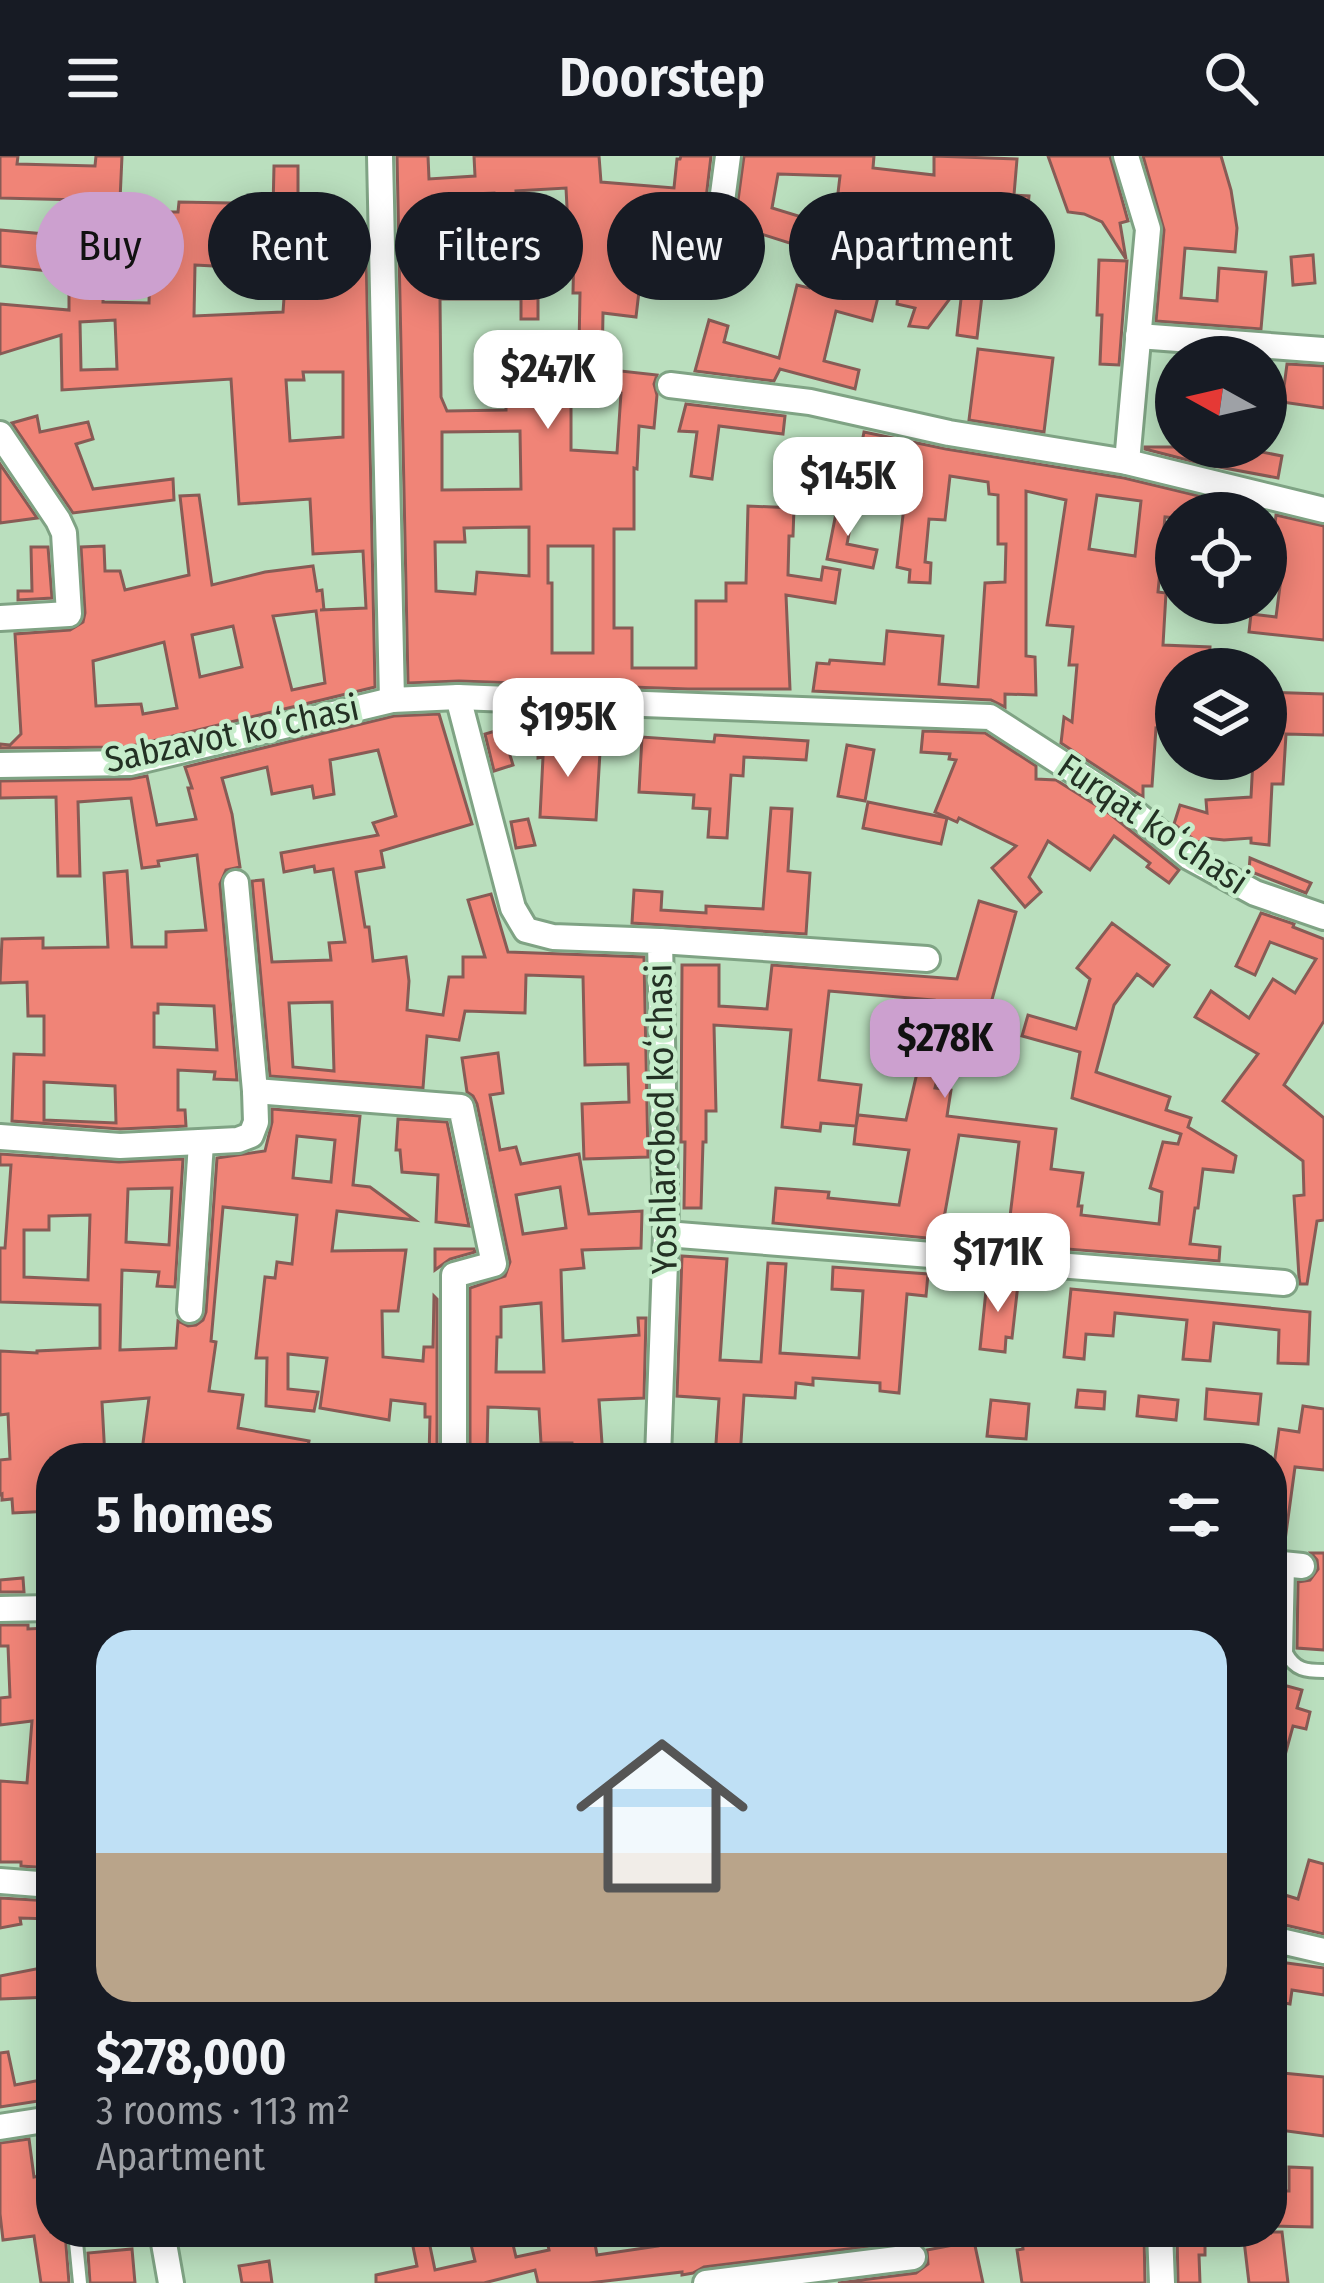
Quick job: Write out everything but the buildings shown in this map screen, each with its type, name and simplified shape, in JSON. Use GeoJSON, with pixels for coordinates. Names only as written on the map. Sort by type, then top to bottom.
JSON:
{"type":"FeatureCollection","features":[{"type":"Feature","properties":{"kind":"street"},"geometry":{"type":"LineString","coordinates":[[380,156],[392,700],[458,697]]}},
{"type":"Feature","properties":{"kind":"street"},"geometry":{"type":"LineString","coordinates":[[723,192],[728,156]]}},
{"type":"Feature","properties":{"kind":"street"},"geometry":{"type":"LineString","coordinates":[[1126,156],[1148,229],[1126,462]]}},
{"type":"Feature","properties":{"kind":"street"},"geometry":{"type":"LineString","coordinates":[[1138,336],[1324,350]]}},
{"type":"Feature","properties":{"kind":"street"},"geometry":{"type":"LineString","coordinates":[[670,386],[810,402],[949,433],[1126,462],[1324,510]]}},
{"type":"Feature","properties":{"kind":"street"},"geometry":{"type":"LineString","coordinates":[[0,434],[64,533],[69,614],[0,618]]}},
{"type":"Feature","properties":{"kind":"street","name":"Furqat koʻchasi"},"geometry":{"type":"LineString","coordinates":[[458,697],[990,716],[1120,801],[1189,857],[1255,893],[1324,917]]}},
{"type":"Feature","properties":{"kind":"street","name":"Yoshlarobod koʻchasi"},"geometry":{"type":"LineString","coordinates":[[458,697],[512,908],[526,930],[553,937],[660,941],[666,1234],[659,1443]]}},
{"type":"Feature","properties":{"kind":"street","name":"Sabzavot koʻchasi"},"geometry":{"type":"LineString","coordinates":[[0,765],[130,763],[392,700]]}},
{"type":"Feature","properties":{"kind":"street"},"geometry":{"type":"LineString","coordinates":[[0,1138],[120,1146],[238,1140],[251,1135],[256,1122],[255,1091],[236,883]]}},
{"type":"Feature","properties":{"kind":"street"},"geometry":{"type":"LineString","coordinates":[[660,941],[927,959]]}},
{"type":"Feature","properties":{"kind":"street"},"geometry":{"type":"LineString","coordinates":[[255,1091],[461,1106],[494,1264],[454,1275],[454,1443]]}},
{"type":"Feature","properties":{"kind":"street"},"geometry":{"type":"LineString","coordinates":[[190,1310],[201,1143]]}},
{"type":"Feature","properties":{"kind":"street"},"geometry":{"type":"LineString","coordinates":[[666,1234],[1284,1283]]}},
{"type":"Feature","properties":{"kind":"street"},"geometry":{"type":"LineString","coordinates":[[0,1609],[36,1608]]}},
{"type":"Feature","properties":{"kind":"street"},"geometry":{"type":"LineString","coordinates":[[0,1881],[36,1884]]}},
{"type":"Feature","properties":{"kind":"street"},"geometry":{"type":"LineString","coordinates":[[1287,1943],[1324,1951]]}},
{"type":"Feature","properties":{"kind":"street"},"geometry":{"type":"LineString","coordinates":[[0,2127],[36,2121]]}},
{"type":"Feature","properties":{"kind":"street"},"geometry":{"type":"LineString","coordinates":[[164,2247],[170,2283]]}},
{"type":"Feature","properties":{"kind":"street"},"geometry":{"type":"LineString","coordinates":[[1161,2247],[1162,2283]]}},
{"type":"Feature","properties":{"kind":"street"},"geometry":{"type":"LineString","coordinates":[[706,2283],[913,2257]]}},
{"type":"Feature","properties":{"kind":"lane"},"geometry":{"type":"LineString","coordinates":[[1287,1655],[1304,1670],[1324,1672]]}},
{"type":"Feature","properties":{"kind":"lane"},"geometry":{"type":"LineString","coordinates":[[76,2247],[80,2283]]}}]}
